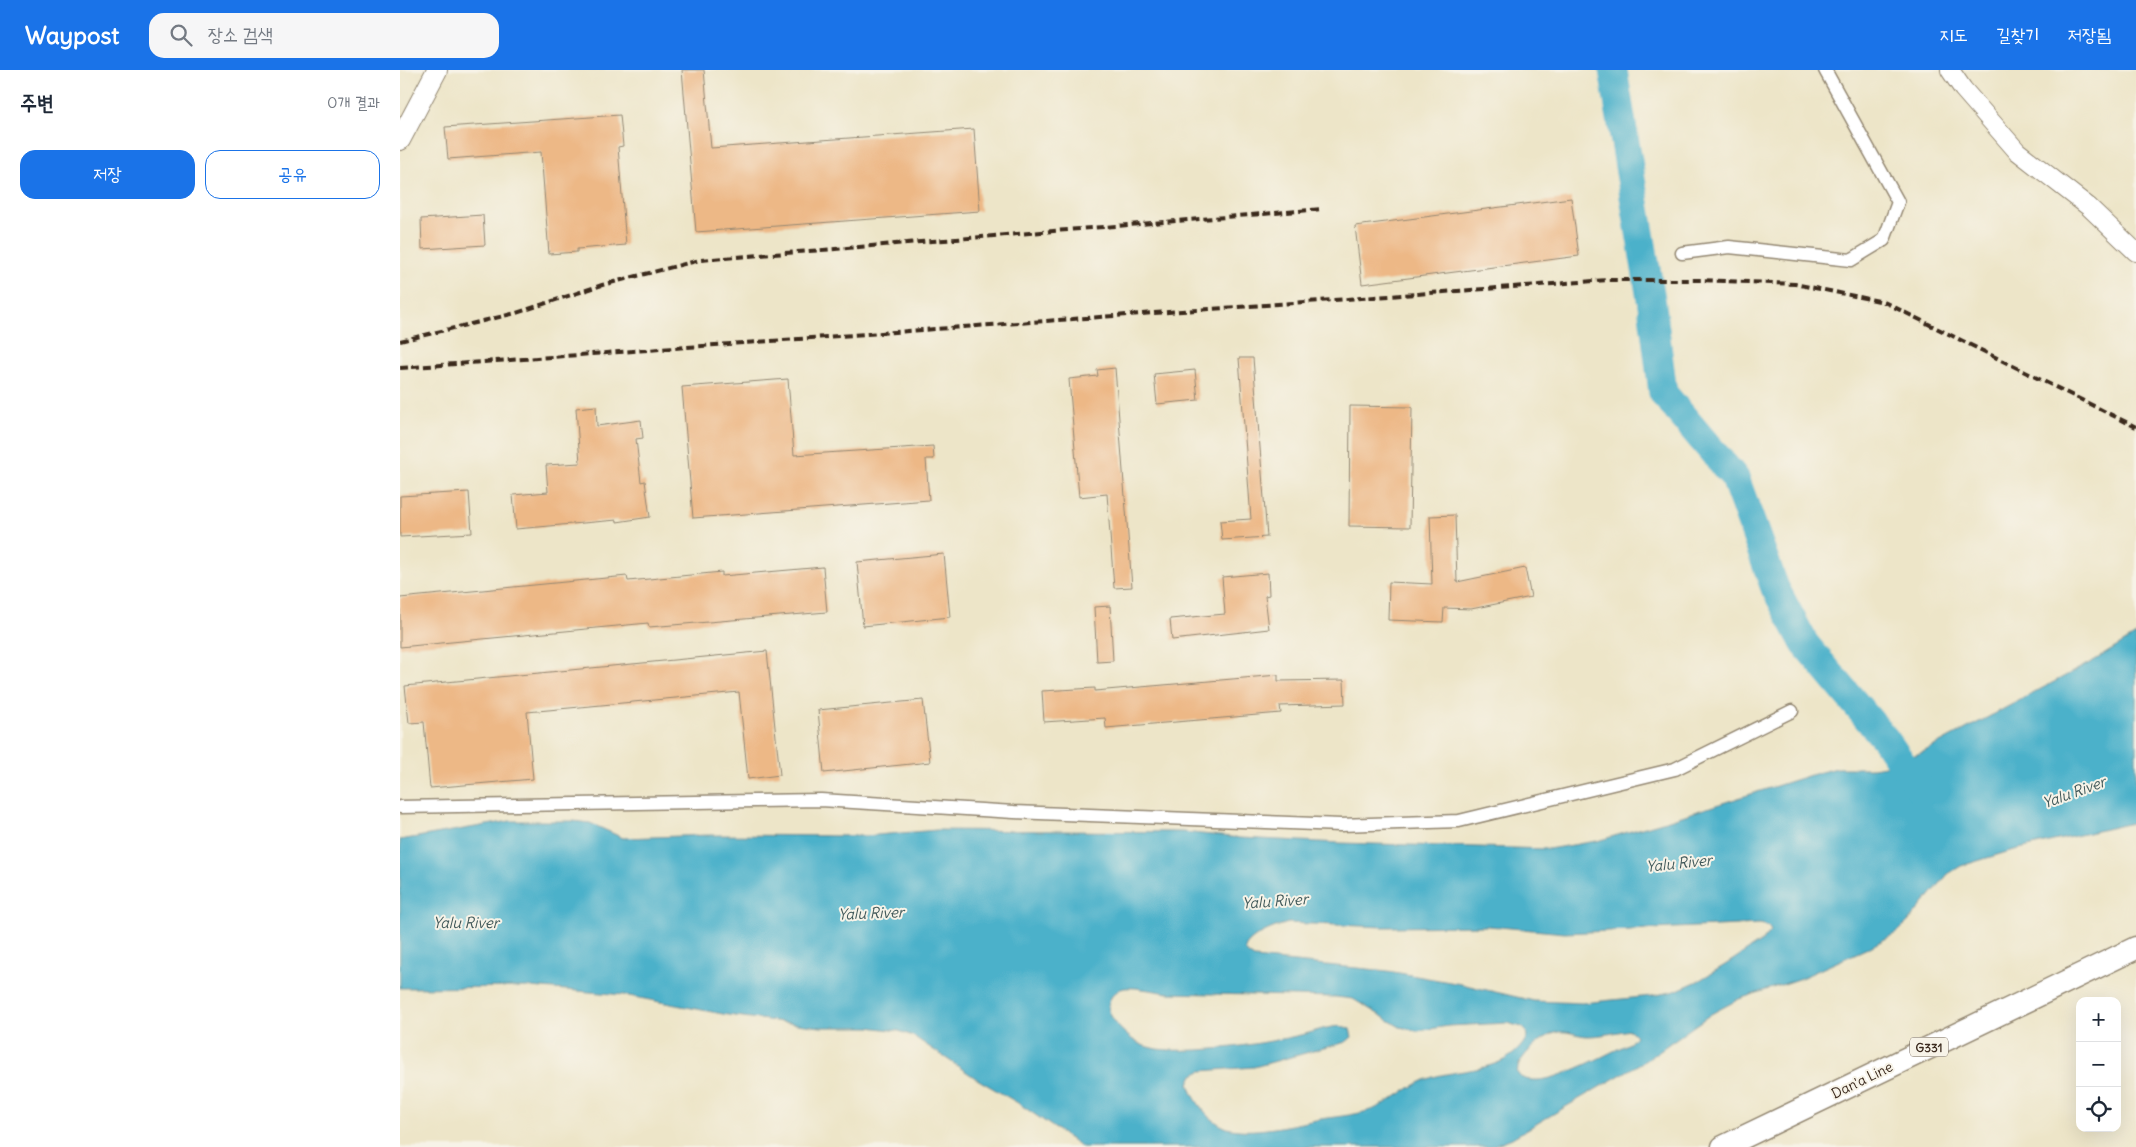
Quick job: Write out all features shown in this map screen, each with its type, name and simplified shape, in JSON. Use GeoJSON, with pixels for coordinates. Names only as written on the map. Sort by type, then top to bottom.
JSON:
{"type":"FeatureCollection","features":[{"type":"Feature","properties":{"kind":"highway","name":"Dan'a Line"},"geometry":{"type":"LineString","coordinates":[[1723,1147],[2136,948]]}},
{"type":"Feature","properties":{"kind":"main road"},"geometry":{"type":"LineString","coordinates":[[400,140],[437,70]]}},
{"type":"Feature","properties":{"kind":"main road"},"geometry":{"type":"LineString","coordinates":[[1950,70],[1963,89],[2017,151],[2089,208],[2136,252]]}},
{"type":"Feature","properties":{"kind":"street"},"geometry":{"type":"LineString","coordinates":[[1682,253],[1729,247],[1851,260],[1884,240],[1898,202],[1825,70]]}},
{"type":"Feature","properties":{"kind":"street"},"geometry":{"type":"LineString","coordinates":[[400,807],[821,800],[1014,812],[1340,825],[1459,821],[1675,769],[1792,711]]}},
{"type":"Feature","properties":{"kind":"water","name":"Yalu River"},"geometry":{"type":"Polygon","coordinates":[[[2136,635],[2136,822],[2010,851],[1961,866],[1948,874],[1898,932],[1870,947],[1799,979],[1739,999],[1711,1014],[1646,1060],[1512,1138],[1489,1147],[1082,1147],[1018,1103],[977,1079],[913,1036],[899,1031],[869,1027],[821,1027],[728,1015],[624,995],[531,987],[400,988],[400,840],[510,821],[573,821],[590,823],[623,838],[710,835],[865,836],[937,830],[1183,832],[1240,838],[1340,843],[1548,849],[1597,841],[1837,768],[1885,766],[1923,752],[2095,660],[2136,635]],[[1289,923],[1271,929],[1251,940],[1245,949],[1248,954],[1254,958],[1388,971],[1461,984],[1534,1001],[1582,1003],[1652,996],[1675,991],[1698,981],[1725,965],[1763,940],[1771,931],[1768,926],[1760,924],[1565,933],[1489,926],[1384,927],[1289,923]],[[1123,988],[1115,993],[1110,999],[1110,1014],[1120,1028],[1132,1039],[1142,1045],[1155,1049],[1212,1049],[1270,1041],[1340,1026],[1350,1029],[1352,1037],[1346,1042],[1254,1067],[1201,1071],[1193,1075],[1189,1083],[1199,1104],[1217,1123],[1231,1129],[1276,1128],[1370,1110],[1433,1077],[1498,1063],[1509,1057],[1527,1037],[1526,1031],[1522,1027],[1507,1023],[1448,1026],[1418,1031],[1400,1027],[1353,999],[1169,993],[1123,988]],[[1630,1030],[1604,1035],[1584,1036],[1563,1032],[1555,1033],[1537,1043],[1529,1051],[1518,1068],[1518,1074],[1525,1079],[1538,1080],[1558,1076],[1630,1043],[1636,1036],[1630,1030]]]}},
{"type":"Feature","properties":{"kind":"building"},"geometry":{"type":"Polygon","coordinates":[[[682,70],[704,70],[711,148],[974,129],[980,211],[696,232],[682,70]]]}},
{"type":"Feature","properties":{"kind":"building"},"geometry":{"type":"Polygon","coordinates":[[[620,115],[623,146],[618,147],[626,245],[577,249],[577,252],[549,254],[541,152],[448,159],[445,127],[620,115]]]}},
{"type":"Feature","properties":{"kind":"building"},"geometry":{"type":"Polygon","coordinates":[[[1571,198],[1579,256],[1362,284],[1355,226],[1571,198]]]}},
{"type":"Feature","properties":{"kind":"building"},"geometry":{"type":"Polygon","coordinates":[[[483,215],[485,245],[422,249],[421,219],[483,215]]]}},
{"type":"Feature","properties":{"kind":"building"},"geometry":{"type":"Polygon","coordinates":[[[1239,358],[1253,358],[1267,537],[1222,540],[1220,521],[1251,519],[1239,358]]]}},
{"type":"Feature","properties":{"kind":"building"},"geometry":{"type":"Polygon","coordinates":[[[1115,368],[1132,587],[1114,588],[1107,494],[1079,497],[1069,379],[1098,376],[1097,370],[1115,368]]]}},
{"type":"Feature","properties":{"kind":"building"},"geometry":{"type":"Polygon","coordinates":[[[1195,370],[1198,400],[1157,404],[1154,374],[1195,370]]]}},
{"type":"Feature","properties":{"kind":"building"},"geometry":{"type":"Polygon","coordinates":[[[788,379],[794,455],[933,446],[934,459],[926,459],[929,500],[693,518],[682,387],[788,379]]]}},
{"type":"Feature","properties":{"kind":"building"},"geometry":{"type":"Polygon","coordinates":[[[596,406],[597,426],[641,420],[643,438],[636,439],[641,482],[645,481],[650,517],[617,522],[617,520],[516,529],[513,495],[548,492],[546,465],[580,463],[576,408],[596,406]]]}},
{"type":"Feature","properties":{"kind":"building"},"geometry":{"type":"Polygon","coordinates":[[[1350,406],[1412,407],[1410,527],[1349,526],[1350,406]]]}},
{"type":"Feature","properties":{"kind":"building"},"geometry":{"type":"Polygon","coordinates":[[[469,492],[472,533],[400,537],[400,496],[469,492]]]}},
{"type":"Feature","properties":{"kind":"building"},"geometry":{"type":"Polygon","coordinates":[[[1455,515],[1457,582],[1525,568],[1531,597],[1471,609],[1444,608],[1443,622],[1388,620],[1389,582],[1432,584],[1430,516],[1455,515]]]}},
{"type":"Feature","properties":{"kind":"building"},"geometry":{"type":"Polygon","coordinates":[[[944,554],[950,617],[863,626],[857,562],[944,554]]]}},
{"type":"Feature","properties":{"kind":"building"},"geometry":{"type":"Polygon","coordinates":[[[823,567],[827,612],[649,627],[648,623],[400,647],[400,598],[627,576],[628,581],[722,572],[722,576],[823,567]]]}},
{"type":"Feature","properties":{"kind":"building"},"geometry":{"type":"Polygon","coordinates":[[[1268,573],[1269,595],[1265,596],[1269,629],[1172,640],[1170,619],[1225,614],[1222,577],[1268,573]]]}},
{"type":"Feature","properties":{"kind":"building"},"geometry":{"type":"Polygon","coordinates":[[[1110,606],[1113,661],[1097,662],[1094,607],[1110,606]]]}},
{"type":"Feature","properties":{"kind":"building"},"geometry":{"type":"Polygon","coordinates":[[[767,651],[780,775],[748,779],[739,692],[527,712],[533,779],[430,788],[424,722],[409,723],[405,686],[767,651]]]}},
{"type":"Feature","properties":{"kind":"building"},"geometry":{"type":"Polygon","coordinates":[[[1278,675],[1278,681],[1344,680],[1345,704],[1280,706],[1281,713],[1106,728],[1105,718],[1044,722],[1042,691],[1095,688],[1095,691],[1278,675]]]}},
{"type":"Feature","properties":{"kind":"building"},"geometry":{"type":"Polygon","coordinates":[[[923,700],[930,762],[824,773],[818,710],[923,700]]]}},
{"type":"Feature","properties":{"kind":"waterway"},"geometry":{"type":"LineString","coordinates":[[1613,70],[1652,305],[1663,393],[1735,478],[1775,588],[1805,644],[1885,739],[1922,792]]}},
{"type":"Feature","properties":{"kind":"railway"},"geometry":{"type":"LineString","coordinates":[[400,341],[516,313],[602,285],[700,260],[1323,209]]}},
{"type":"Feature","properties":{"kind":"railway"},"geometry":{"type":"LineString","coordinates":[[400,368],[1608,280],[1701,280],[1795,284],[1884,302],[2136,427]]}}]}
